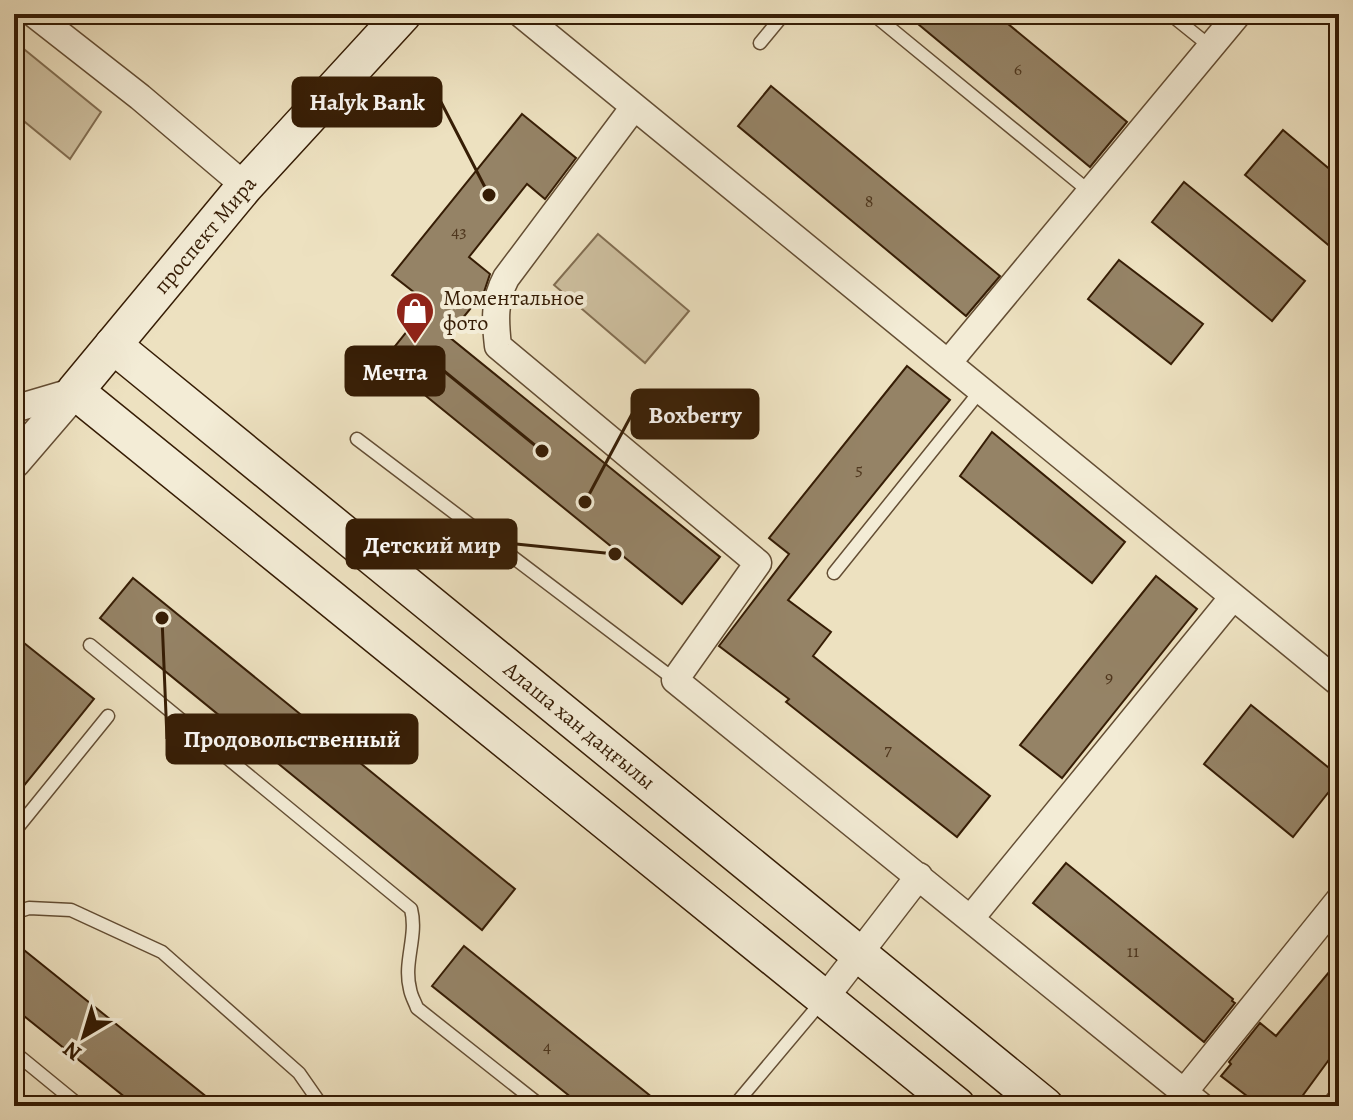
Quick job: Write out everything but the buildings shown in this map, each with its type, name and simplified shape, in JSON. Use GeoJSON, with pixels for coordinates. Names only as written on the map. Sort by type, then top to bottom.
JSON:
{"type":"FeatureCollection","features":[{"type":"Feature","properties":{"kind":"main road","name":"проспект Мира"},"geometry":{"type":"LineString","coordinates":[[75,391],[245,186],[403,14]]}},
{"type":"Feature","properties":{"kind":"main road","name":"Алаша хан даңғылы"},"geometry":{"type":"LineString","coordinates":[[113,345],[1045,1106]]}},
{"type":"Feature","properties":{"kind":"main road"},"geometry":{"type":"LineString","coordinates":[[75,391],[957,1106]]}},
{"type":"Feature","properties":{"kind":"street"},"geometry":{"type":"LineString","coordinates":[[34,14],[140,97],[245,186]]}},
{"type":"Feature","properties":{"kind":"street"},"geometry":{"type":"LineString","coordinates":[[521,14],[1339,683]]}},
{"type":"Feature","properties":{"kind":"street"},"geometry":{"type":"LineString","coordinates":[[948,363],[1238,14]]}},
{"type":"Feature","properties":{"kind":"street"},"geometry":{"type":"LineString","coordinates":[[634,107],[506,278],[498,294],[495,326],[498,346],[758,563],[675,680],[1193,1099],[1339,900]]}},
{"type":"Feature","properties":{"kind":"street"},"geometry":{"type":"LineString","coordinates":[[14,409],[75,391]]}},
{"type":"Feature","properties":{"kind":"street","name":"проспект Мира"},"geometry":{"type":"LineString","coordinates":[[14,462],[75,391]]}},
{"type":"Feature","properties":{"kind":"street"},"geometry":{"type":"LineString","coordinates":[[971,918],[1233,597]]}},
{"type":"Feature","properties":{"kind":"street"},"geometry":{"type":"LineString","coordinates":[[825,998],[919,876]]}},
{"type":"Feature","properties":{"kind":"lane"},"geometry":{"type":"LineString","coordinates":[[760,43],[784,14]]}},
{"type":"Feature","properties":{"kind":"lane"},"geometry":{"type":"LineString","coordinates":[[873,14],[1090,192]]}},
{"type":"Feature","properties":{"kind":"lane"},"geometry":{"type":"LineString","coordinates":[[1170,14],[1211,47]]}},
{"type":"Feature","properties":{"kind":"lane"},"geometry":{"type":"LineString","coordinates":[[834,573],[981,390]]}},
{"type":"Feature","properties":{"kind":"lane"},"geometry":{"type":"LineString","coordinates":[[357,439],[675,680]]}},
{"type":"Feature","properties":{"kind":"lane"},"geometry":{"type":"LineString","coordinates":[[90,645],[411,909],[415,924],[409,976],[410,990],[417,1008],[541,1106]]}},
{"type":"Feature","properties":{"kind":"lane"},"geometry":{"type":"LineString","coordinates":[[14,832],[108,716]]}},
{"type":"Feature","properties":{"kind":"lane"},"geometry":{"type":"LineString","coordinates":[[14,913],[29,908],[71,910],[162,952],[299,1073],[322,1106]]}},
{"type":"Feature","properties":{"kind":"lane"},"geometry":{"type":"LineString","coordinates":[[734,1106],[825,998]]}},
{"type":"Feature","properties":{"kind":"lane"},"geometry":{"type":"LineString","coordinates":[[14,1052],[80,1106]]}},
{"type":"Feature","properties":{"kind":"shaded area"},"geometry":{"type":"Polygon","coordinates":[[[14,41],[101,112],[70,159],[14,113],[14,41]]]}},
{"type":"Feature","properties":{"kind":"shaded area"},"geometry":{"type":"Polygon","coordinates":[[[598,234],[689,311],[645,363],[554,285],[598,234]]]}},
{"type":"Feature","properties":{"kind":"place","name":"Halyk Bank"},"geometry":{"type":"Point","coordinates":[489,195]}},
{"type":"Feature","properties":{"kind":"place","name":"Моментальное фото"},"geometry":{"type":"Point","coordinates":[415,345]}},
{"type":"Feature","properties":{"kind":"place","name":"Мечта"},"geometry":{"type":"Point","coordinates":[542,451]}},
{"type":"Feature","properties":{"kind":"place","name":"Boxberry"},"geometry":{"type":"Point","coordinates":[585,502]}},
{"type":"Feature","properties":{"kind":"place","name":"Детский мир"},"geometry":{"type":"Point","coordinates":[615,554]}},
{"type":"Feature","properties":{"kind":"place","name":"Продовольственный"},"geometry":{"type":"Point","coordinates":[162,618]}}]}
